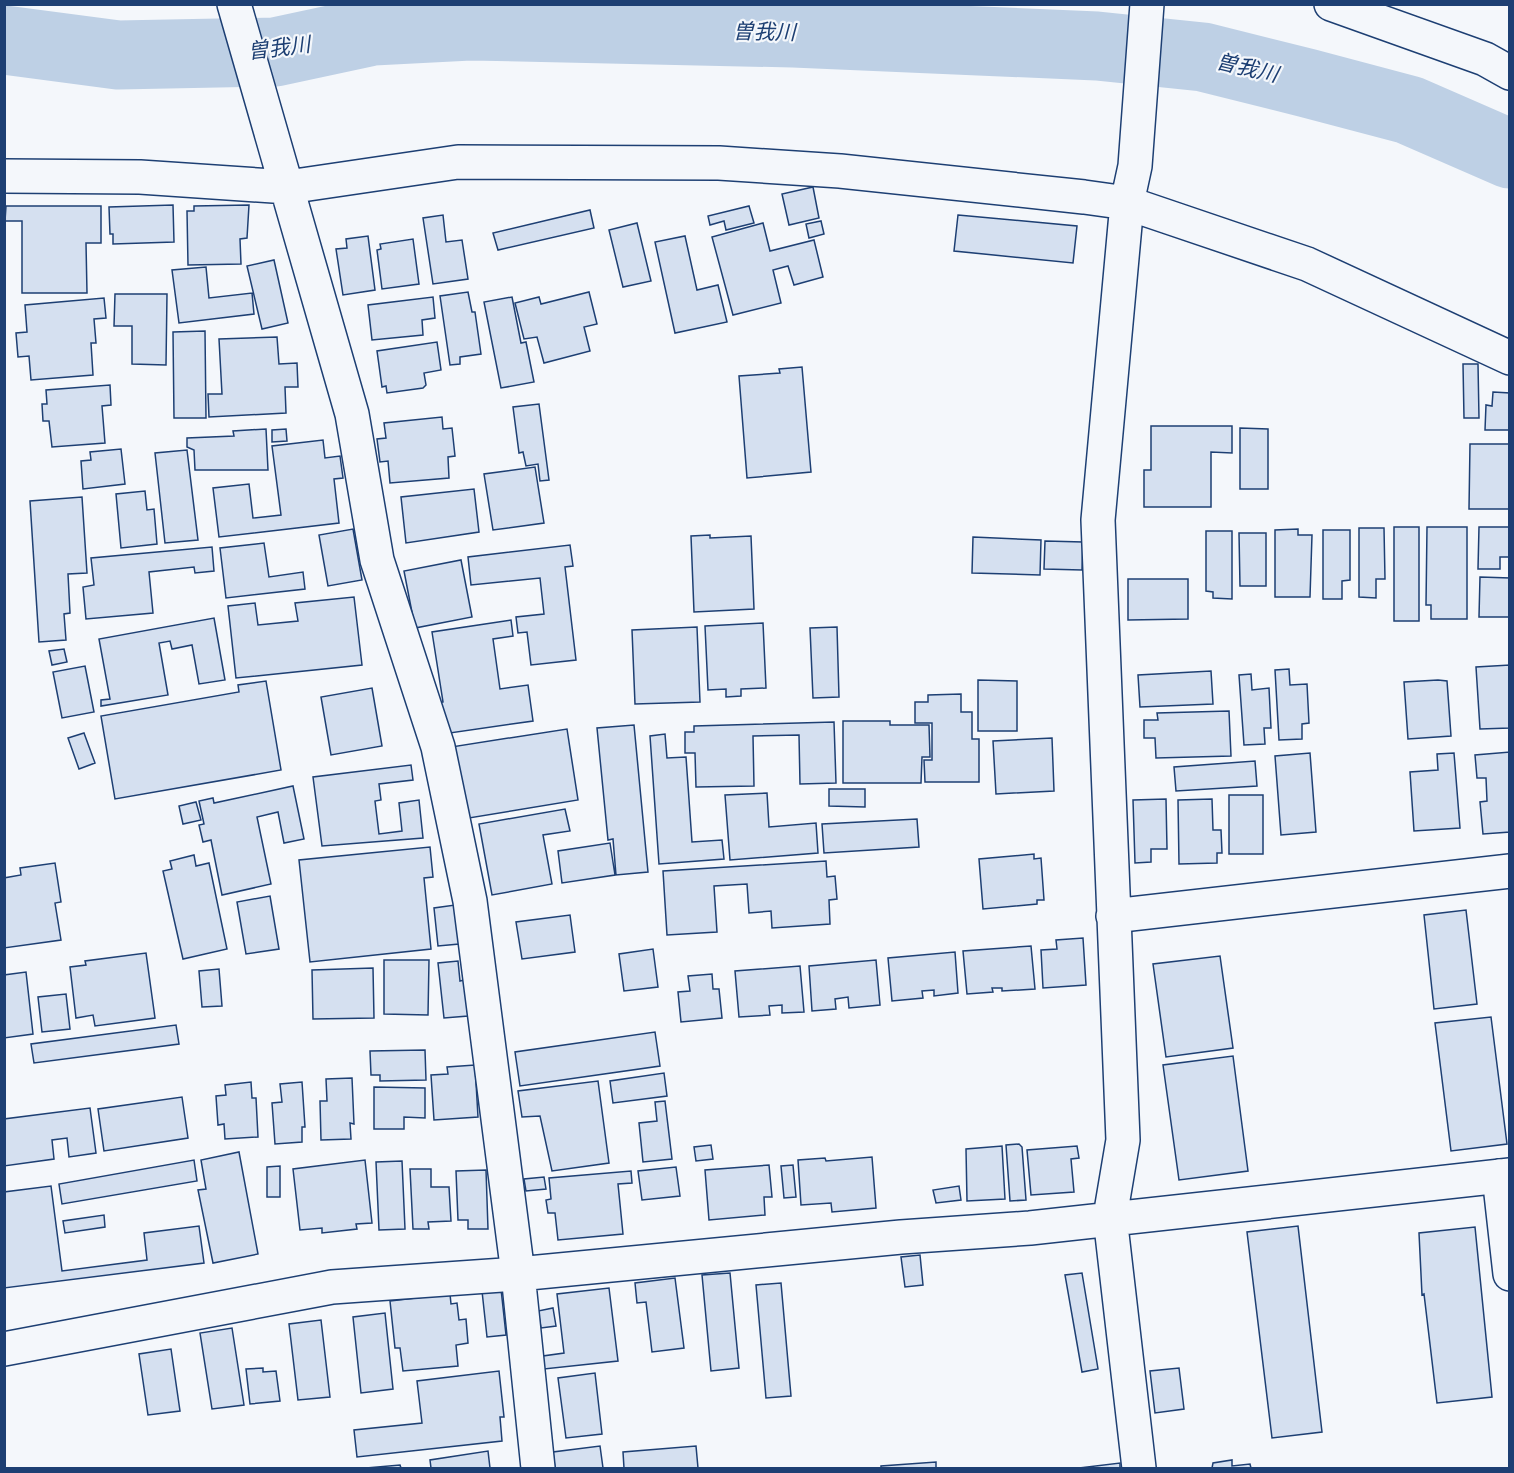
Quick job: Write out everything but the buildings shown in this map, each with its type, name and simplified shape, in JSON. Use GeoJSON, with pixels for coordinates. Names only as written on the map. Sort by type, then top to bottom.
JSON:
{"type":"FeatureCollection","features":[{"type":"Feature","properties":{"kind":"street"},"geometry":{"type":"LineString","coordinates":[[234,4],[352,414],[377,560],[438,747],[470,901],[518,1274],[538,1468]]}},
{"type":"Feature","properties":{"kind":"street"},"geometry":{"type":"LineString","coordinates":[[1139,1468],[1110,1217],[1123,1140],[1098,520],[1126,203],[1135,166],[1147,4]]}},
{"type":"Feature","properties":{"kind":"street"},"geometry":{"type":"LineString","coordinates":[[1331,4],[1485,59],[1509,73]]}},
{"type":"Feature","properties":{"kind":"street"},"geometry":{"type":"LineString","coordinates":[[4,176],[140,177],[288,188],[458,162],[719,163],[840,171],[1126,203],[1308,264],[1509,358]]}},
{"type":"Feature","properties":{"kind":"street"},"geometry":{"type":"LineString","coordinates":[[1113,916],[1509,871]]}},
{"type":"Feature","properties":{"kind":"street"},"geometry":{"type":"LineString","coordinates":[[4,1349],[332,1287],[518,1274],[901,1237],[1030,1228],[1110,1217],[1504,1176],[1509,1274]]}},
{"type":"Feature","properties":{"kind":"waterway","name":"曽我川"},"geometry":{"type":"LineString","coordinates":[[4,40],[118,55],[275,52],[373,31],[470,26],[793,33],[1097,46],[1203,57],[1307,83],[1409,110],[1510,154]]}}]}
